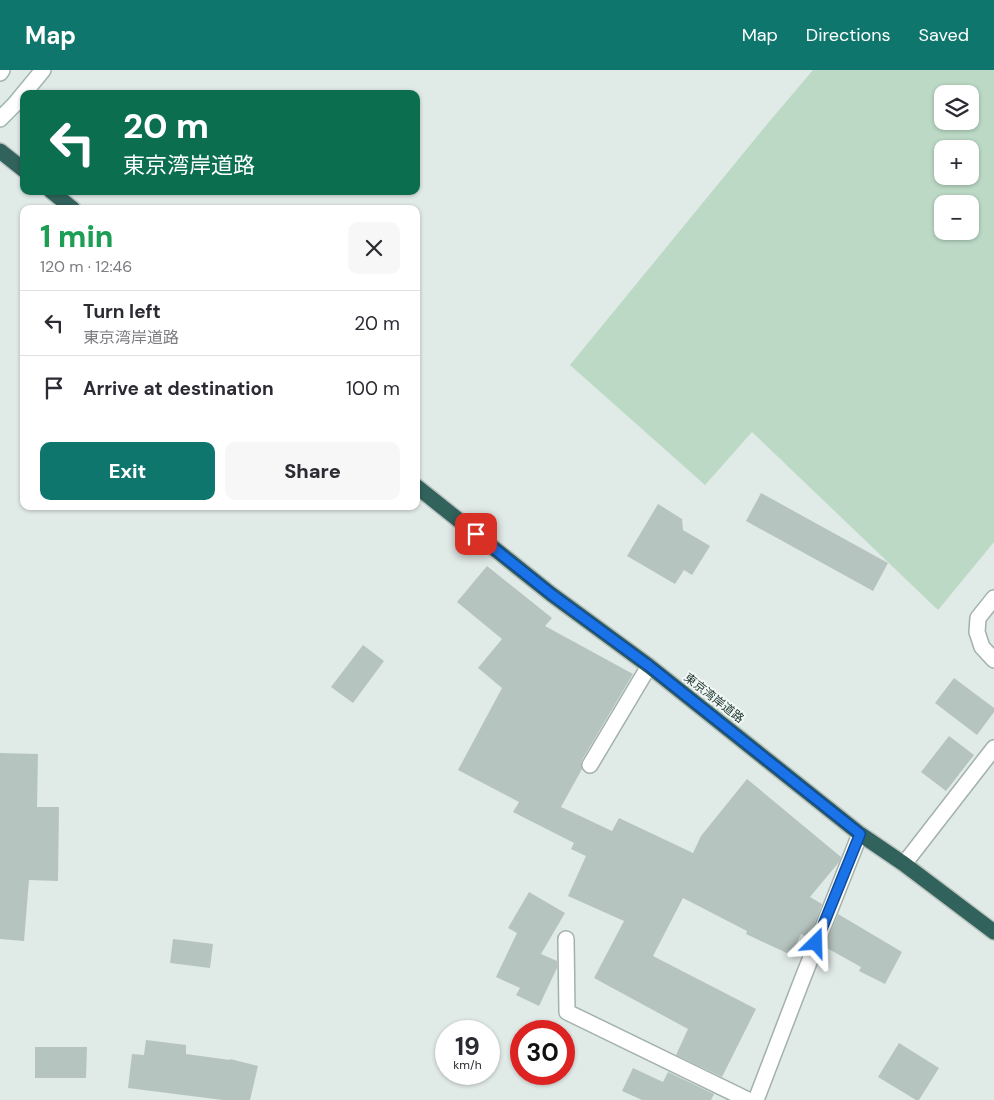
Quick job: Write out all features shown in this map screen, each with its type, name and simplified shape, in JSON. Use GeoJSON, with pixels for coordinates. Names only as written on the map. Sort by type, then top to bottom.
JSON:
{"type":"FeatureCollection","features":[{"type":"Feature","properties":{"kind":"highway"},"geometry":{"type":"LineString","coordinates":[[0,151],[20,167]]}},
{"type":"Feature","properties":{"kind":"highway"},"geometry":{"type":"LineString","coordinates":[[56,195],[68,205]]}},
{"type":"Feature","properties":{"kind":"highway","name":"東京湾岸道路"},"geometry":{"type":"LineString","coordinates":[[420,489],[551,594],[649,666],[860,834],[904,864],[994,932]]}},
{"type":"Feature","properties":{"kind":"street"},"geometry":{"type":"LineString","coordinates":[[27,90],[43,70]]}},
{"type":"Feature","properties":{"kind":"street"},"geometry":{"type":"LineString","coordinates":[[0,119],[20,98]]}},
{"type":"Feature","properties":{"kind":"street"},"geometry":{"type":"LineString","coordinates":[[994,598],[978,618],[977,632],[982,647],[994,660]]}},
{"type":"Feature","properties":{"kind":"street"},"geometry":{"type":"LineString","coordinates":[[590,765],[649,666]]}},
{"type":"Feature","properties":{"kind":"street"},"geometry":{"type":"LineString","coordinates":[[904,864],[994,748]]}},
{"type":"Feature","properties":{"kind":"street"},"geometry":{"type":"LineString","coordinates":[[756,1100],[860,834]]}},
{"type":"Feature","properties":{"kind":"street"},"geometry":{"type":"LineString","coordinates":[[566,939],[566,1012],[748,1100]]}},
{"type":"Feature","properties":{"kind":"green space"},"geometry":{"type":"Polygon","coordinates":[[[813,70],[994,70],[994,542],[938,610],[752,432],[705,485],[570,365],[813,70]]]}},
{"type":"Feature","properties":{"kind":"building"},"geometry":{"type":"Polygon","coordinates":[[[761,493],[888,563],[873,591],[746,521],[761,493]]]}},
{"type":"Feature","properties":{"kind":"building"},"geometry":{"type":"Polygon","coordinates":[[[658,504],[682,519],[683,530],[710,546],[692,575],[684,570],[675,584],[627,556],[658,504]]]}},
{"type":"Feature","properties":{"kind":"building"},"geometry":{"type":"Polygon","coordinates":[[[487,566],[552,618],[545,626],[633,674],[582,760],[582,769],[561,807],[612,831],[619,818],[693,853],[701,836],[747,779],[841,857],[810,897],[822,904],[809,938],[801,934],[791,955],[746,934],[747,931],[683,898],[653,956],[756,1009],[722,1077],[676,1055],[688,1029],[594,978],[624,921],[568,896],[586,856],[571,849],[574,843],[513,812],[519,802],[458,770],[502,688],[478,668],[502,639],[457,602],[487,566]]]}},
{"type":"Feature","properties":{"kind":"building"},"geometry":{"type":"Polygon","coordinates":[[[363,645],[384,661],[353,703],[331,687],[363,645]]]}},
{"type":"Feature","properties":{"kind":"building"},"geometry":{"type":"Polygon","coordinates":[[[954,678],[994,708],[994,712],[977,735],[935,703],[954,678]]]}},
{"type":"Feature","properties":{"kind":"building"},"geometry":{"type":"Polygon","coordinates":[[[949,736],[974,755],[946,791],[921,772],[949,736]]]}},
{"type":"Feature","properties":{"kind":"building"},"geometry":{"type":"Polygon","coordinates":[[[0,753],[38,754],[37,807],[59,807],[58,881],[29,880],[24,941],[0,939],[0,753]]]}},
{"type":"Feature","properties":{"kind":"building"},"geometry":{"type":"Polygon","coordinates":[[[529,892],[565,913],[541,954],[557,961],[557,968],[539,1006],[516,995],[520,988],[496,977],[517,933],[508,928],[529,892]]]}},
{"type":"Feature","properties":{"kind":"building"},"geometry":{"type":"Polygon","coordinates":[[[838,914],[902,952],[885,984],[859,971],[861,967],[825,947],[838,914]]]}},
{"type":"Feature","properties":{"kind":"building"},"geometry":{"type":"Polygon","coordinates":[[[173,939],[213,944],[210,968],[170,963],[173,939]]]}},
{"type":"Feature","properties":{"kind":"building"},"geometry":{"type":"Polygon","coordinates":[[[146,1040],[186,1045],[186,1054],[230,1059],[258,1066],[250,1100],[223,1100],[128,1088],[132,1054],[144,1055],[146,1040]]]}},
{"type":"Feature","properties":{"kind":"building"},"geometry":{"type":"Polygon","coordinates":[[[899,1043],[939,1068],[919,1100],[878,1077],[899,1043]]]}},
{"type":"Feature","properties":{"kind":"building"},"geometry":{"type":"Polygon","coordinates":[[[35,1047],[87,1047],[86,1078],[35,1078],[35,1047]]]}},
{"type":"Feature","properties":{"kind":"building"},"geometry":{"type":"Polygon","coordinates":[[[633,1068],[663,1082],[668,1072],[714,1094],[711,1100],[642,1100],[622,1091],[633,1068]]]}},
{"type":"Feature","properties":{"kind":"route"},"geometry":{"type":"LineString","coordinates":[[476,534],[551,594],[649,666],[860,834],[816,943]]}}]}
